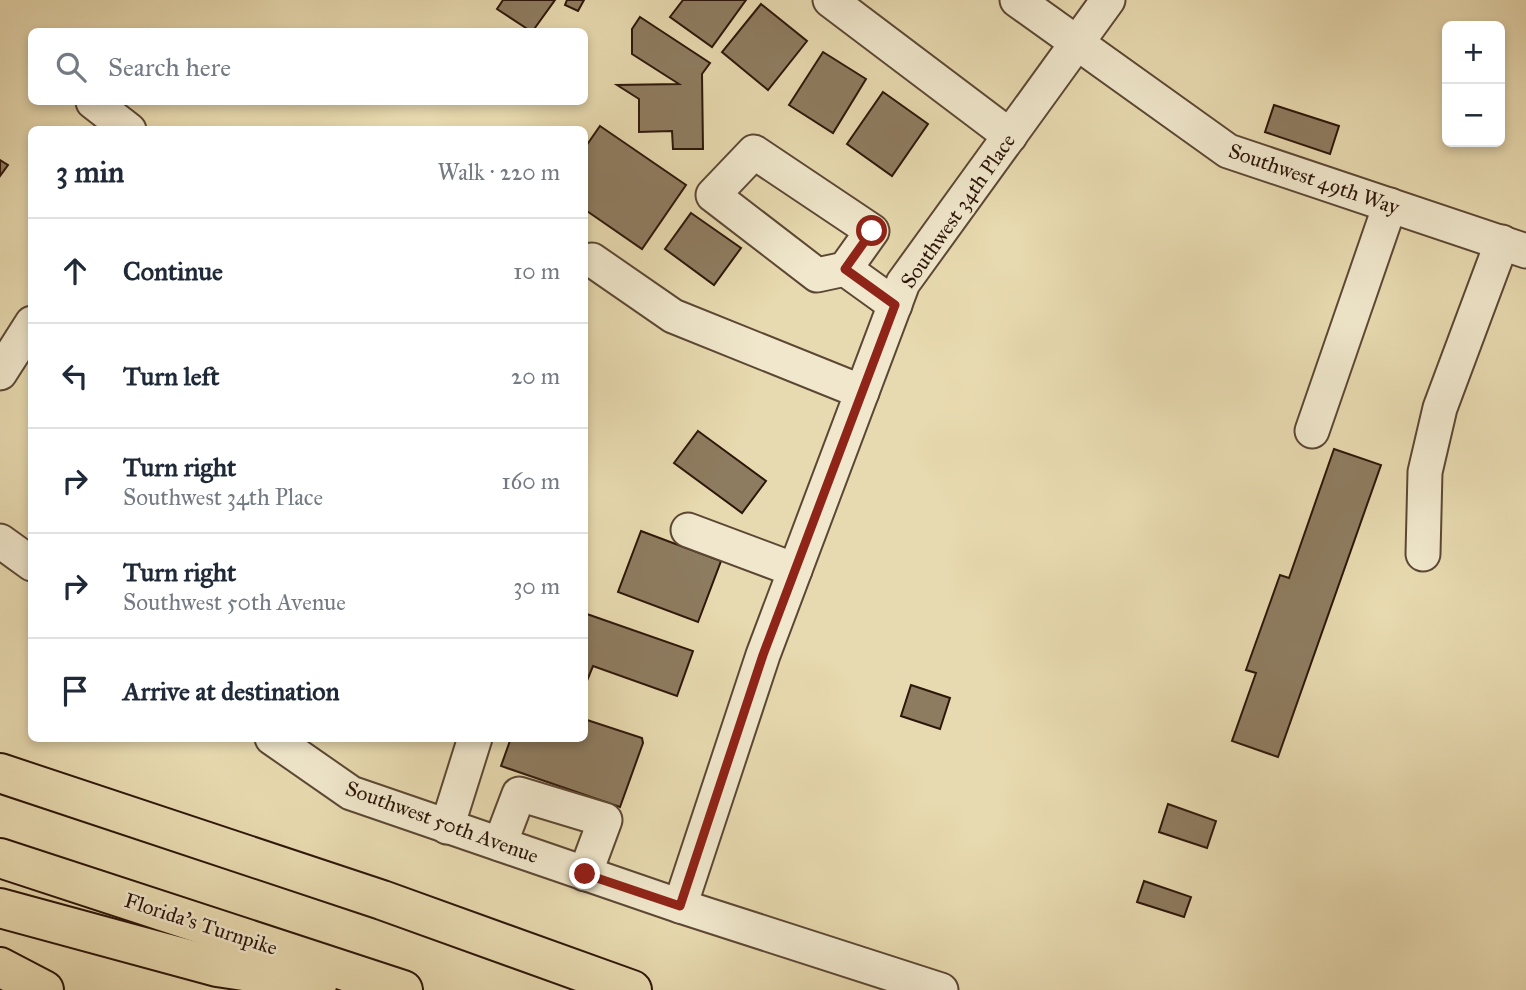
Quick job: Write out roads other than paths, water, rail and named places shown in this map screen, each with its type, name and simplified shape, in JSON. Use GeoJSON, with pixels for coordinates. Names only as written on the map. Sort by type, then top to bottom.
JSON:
{"type":"FeatureCollection","features":[{"type":"Feature","properties":{"kind":"highway"},"geometry":{"type":"LineString","coordinates":[[0,773],[382,900],[632,990]]}},
{"type":"Feature","properties":{"kind":"highway","name":"Florida's Turnpike"},"geometry":{"type":"LineString","coordinates":[[0,858],[403,990]]}},
{"type":"Feature","properties":{"kind":"highway"},"geometry":{"type":"LineString","coordinates":[[0,908],[217,967],[373,990]]}},
{"type":"Feature","properties":{"kind":"highway"},"geometry":{"type":"LineString","coordinates":[[0,967],[44,990]]}},
{"type":"Feature","properties":{"kind":"street"},"geometry":{"type":"LineString","coordinates":[[830,0],[1010,136]]}},
{"type":"Feature","properties":{"kind":"street","name":"Southwest 49th Way"},"geometry":{"type":"LineString","coordinates":[[1017,0],[1228,151],[1514,247]]}},
{"type":"Feature","properties":{"kind":"street","name":"Southwest 34th Place"},"geometry":{"type":"LineString","coordinates":[[680,906],[763,655],[903,283],[1108,0]]}},
{"type":"Feature","properties":{"kind":"street"},"geometry":{"type":"LineString","coordinates":[[97,105],[124,126]]}},
{"type":"Feature","properties":{"kind":"street"},"geometry":{"type":"LineString","coordinates":[[1312,431],[1390,205]]}},
{"type":"Feature","properties":{"kind":"street"},"geometry":{"type":"LineString","coordinates":[[1423,554],[1425,472],[1440,408],[1514,247]]}},
{"type":"Feature","properties":{"kind":"street"},"geometry":{"type":"LineString","coordinates":[[592,260],[673,316],[862,392]]}},
{"type":"Feature","properties":{"kind":"street"},"geometry":{"type":"LineString","coordinates":[[845,269],[895,305]]}},
{"type":"Feature","properties":{"kind":"street"},"geometry":{"type":"LineString","coordinates":[[0,373],[28,329]]}},
{"type":"Feature","properties":{"kind":"street"},"geometry":{"type":"LineString","coordinates":[[688,530],[795,570]]}},
{"type":"Feature","properties":{"kind":"street"},"geometry":{"type":"LineString","coordinates":[[0,541],[28,558]]}},
{"type":"Feature","properties":{"kind":"street","name":"Southwest 50th Avenue"},"geometry":{"type":"LineString","coordinates":[[283,742],[351,793],[680,906],[941,990]]}},
{"type":"Feature","properties":{"kind":"street"},"geometry":{"type":"LineString","coordinates":[[447,827],[474,742]]}},
{"type":"Feature","properties":{"kind":"street"},"geometry":{"type":"LineString","coordinates":[[500,845],[519,794],[605,820],[585,874]]}}]}
